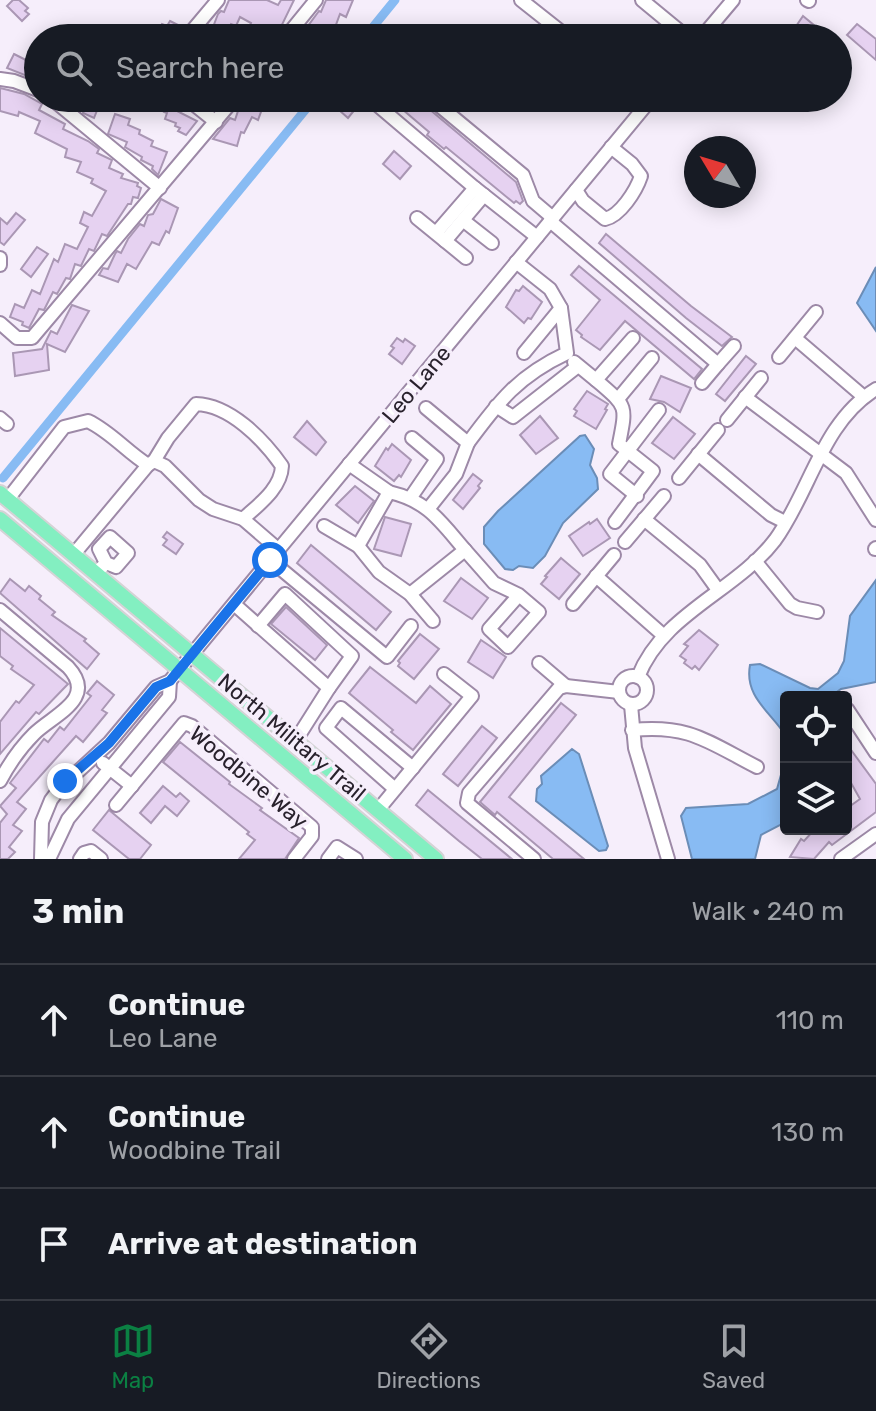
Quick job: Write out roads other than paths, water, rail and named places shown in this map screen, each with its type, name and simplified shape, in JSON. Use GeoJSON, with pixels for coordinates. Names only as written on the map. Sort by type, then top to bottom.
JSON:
{"type":"FeatureCollection","features":[{"type":"Feature","properties":{"kind":"main road","name":"North Military Trail"},"geometry":{"type":"LineString","coordinates":[[4,496],[74,554],[101,568],[193,654],[436,859]]}},
{"type":"Feature","properties":{"kind":"main road","name":"North Military Trail"},"geometry":{"type":"LineString","coordinates":[[0,519],[175,675],[268,744],[400,858]]}},
{"type":"Feature","properties":{"kind":"main road"},"geometry":{"type":"LineString","coordinates":[[268,744],[305,767],[381,829],[389,824],[383,814]]}},
{"type":"Feature","properties":{"kind":"street"},"geometry":{"type":"LineString","coordinates":[[296,24],[316,0]]}},
{"type":"Feature","properties":{"kind":"street"},"geometry":{"type":"LineString","coordinates":[[521,0],[551,24]]}},
{"type":"Feature","properties":{"kind":"street"},"geometry":{"type":"LineString","coordinates":[[642,0],[671,24]]}},
{"type":"Feature","properties":{"kind":"street"},"geometry":{"type":"LineString","coordinates":[[713,24],[733,0]]}},
{"type":"Feature","properties":{"kind":"street"},"geometry":{"type":"LineString","coordinates":[[196,24],[213,2]]}},
{"type":"Feature","properties":{"kind":"street"},"geometry":{"type":"LineString","coordinates":[[0,79],[24,85]]}},
{"type":"Feature","properties":{"kind":"street"},"geometry":{"type":"LineString","coordinates":[[68,112],[160,188]]}},
{"type":"Feature","properties":{"kind":"street"},"geometry":{"type":"LineString","coordinates":[[204,112],[216,122]]}},
{"type":"Feature","properties":{"kind":"street"},"geometry":{"type":"LineString","coordinates":[[0,323],[17,338],[32,338],[224,112]]}},
{"type":"Feature","properties":{"kind":"street"},"geometry":{"type":"LineString","coordinates":[[387,112],[537,237]]}},
{"type":"Feature","properties":{"kind":"street"},"geometry":{"type":"LineString","coordinates":[[447,112],[523,175],[533,201],[552,219],[718,364]]}},
{"type":"Feature","properties":{"kind":"street","name":"Leo Lane"},"geometry":{"type":"LineString","coordinates":[[175,675],[638,112]]}},
{"type":"Feature","properties":{"kind":"street"},"geometry":{"type":"LineString","coordinates":[[576,190],[583,201],[605,219],[616,215],[638,184],[640,173],[611,147]]}},
{"type":"Feature","properties":{"kind":"street"},"geometry":{"type":"LineString","coordinates":[[441,237],[464,221],[480,192]]}},
{"type":"Feature","properties":{"kind":"street"},"geometry":{"type":"LineString","coordinates":[[441,237],[480,192]]}},
{"type":"Feature","properties":{"kind":"street"},"geometry":{"type":"LineString","coordinates":[[417,218],[466,258]]}},
{"type":"Feature","properties":{"kind":"street"},"geometry":{"type":"LineString","coordinates":[[464,221],[492,243]]}},
{"type":"Feature","properties":{"kind":"street"},"geometry":{"type":"LineString","coordinates":[[0,258],[0,265]]}},
{"type":"Feature","properties":{"kind":"street"},"geometry":{"type":"LineString","coordinates":[[516,262],[550,289],[561,308],[567,353],[618,399],[625,413],[619,444],[653,471],[615,522]]}},
{"type":"Feature","properties":{"kind":"street"},"geometry":{"type":"LineString","coordinates":[[524,353],[561,308]]}},
{"type":"Feature","properties":{"kind":"street"},"geometry":{"type":"LineString","coordinates":[[779,357],[816,312]]}},
{"type":"Feature","properties":{"kind":"street"},"geometry":{"type":"LineString","coordinates":[[596,380],[633,338]]}},
{"type":"Feature","properties":{"kind":"street"},"geometry":{"type":"LineString","coordinates":[[795,338],[864,397]]}},
{"type":"Feature","properties":{"kind":"street"},"geometry":{"type":"LineString","coordinates":[[702,383],[734,346]]}},
{"type":"Feature","properties":{"kind":"street"},"geometry":{"type":"LineString","coordinates":[[429,508],[456,474],[468,443],[512,388],[543,364],[567,353]]}},
{"type":"Feature","properties":{"kind":"street"},"geometry":{"type":"LineString","coordinates":[[618,399],[652,358]]}},
{"type":"Feature","properties":{"kind":"street"},"geometry":{"type":"LineString","coordinates":[[496,406],[513,417],[578,366]]}},
{"type":"Feature","properties":{"kind":"street"},"geometry":{"type":"LineString","coordinates":[[727,420],[761,378]]}},
{"type":"Feature","properties":{"kind":"street"},"geometry":{"type":"LineString","coordinates":[[638,677],[645,659],[663,635],[755,561],[775,539],[848,411],[876,389]]}},
{"type":"Feature","properties":{"kind":"street"},"geometry":{"type":"LineString","coordinates":[[745,397],[846,473],[876,520]]}},
{"type":"Feature","properties":{"kind":"street"},"geometry":{"type":"LineString","coordinates":[[74,554],[196,404],[211,404],[223,411],[252,433],[282,466],[281,476],[268,496],[243,519]]}},
{"type":"Feature","properties":{"kind":"street"},"geometry":{"type":"LineString","coordinates":[[426,408],[468,443]]}},
{"type":"Feature","properties":{"kind":"street"},"geometry":{"type":"LineString","coordinates":[[637,496],[610,474],[659,410]]}},
{"type":"Feature","properties":{"kind":"street"},"geometry":{"type":"LineString","coordinates":[[4,496],[55,437],[72,423],[88,421],[151,463],[165,466],[199,500],[213,509],[243,519],[275,555],[387,657],[411,626]]}},
{"type":"Feature","properties":{"kind":"street"},"geometry":{"type":"LineString","coordinates":[[679,478],[718,430]]}},
{"type":"Feature","properties":{"kind":"street"},"geometry":{"type":"LineString","coordinates":[[412,438],[456,474]]}},
{"type":"Feature","properties":{"kind":"street"},"geometry":{"type":"LineString","coordinates":[[698,454],[771,515],[785,522]]}},
{"type":"Feature","properties":{"kind":"street"},"geometry":{"type":"LineString","coordinates":[[411,497],[437,459]]}},
{"type":"Feature","properties":{"kind":"street"},"geometry":{"type":"LineString","coordinates":[[349,464],[389,492],[411,497],[429,508],[494,583],[519,595]]}},
{"type":"Feature","properties":{"kind":"street"},"geometry":{"type":"LineString","coordinates":[[358,546],[389,492]]}},
{"type":"Feature","properties":{"kind":"street"},"geometry":{"type":"LineString","coordinates":[[625,542],[664,496]]}},
{"type":"Feature","properties":{"kind":"street"},"geometry":{"type":"LineString","coordinates":[[644,519],[700,565],[718,590]]}},
{"type":"Feature","properties":{"kind":"street"},"geometry":{"type":"LineString","coordinates":[[324,526],[358,546],[379,572],[410,594],[433,621]]}},
{"type":"Feature","properties":{"kind":"street"},"geometry":{"type":"LineString","coordinates":[[410,594],[465,550]]}},
{"type":"Feature","properties":{"kind":"street"},"geometry":{"type":"LineString","coordinates":[[573,604],[614,555]]}},
{"type":"Feature","properties":{"kind":"street"},"geometry":{"type":"LineString","coordinates":[[755,561],[790,604],[817,612]]}},
{"type":"Feature","properties":{"kind":"street"},"geometry":{"type":"LineString","coordinates":[[596,576],[663,635]]}},
{"type":"Feature","properties":{"kind":"street"},"geometry":{"type":"LineString","coordinates":[[258,626],[285,594],[352,656],[296,740]]}},
{"type":"Feature","properties":{"kind":"street"},"geometry":{"type":"LineString","coordinates":[[234,604],[329,688]]}},
{"type":"Feature","properties":{"kind":"street"},"geometry":{"type":"LineString","coordinates":[[0,610],[68,667],[76,677],[77,690],[70,707],[31,737],[0,781]]}},
{"type":"Feature","properties":{"kind":"street"},"geometry":{"type":"LineString","coordinates":[[539,663],[566,686],[619,692]]}},
{"type":"Feature","properties":{"kind":"street"},"geometry":{"type":"LineString","coordinates":[[383,814],[395,789],[472,696],[444,674]]}},
{"type":"Feature","properties":{"kind":"street"},"geometry":{"type":"LineString","coordinates":[[41,859],[42,822],[47,807],[65,781],[96,757],[156,687],[175,675]]}},
{"type":"Feature","properties":{"kind":"street"},"geometry":{"type":"LineString","coordinates":[[49,859],[68,819],[169,697],[175,675]]}},
{"type":"Feature","properties":{"kind":"street"},"geometry":{"type":"LineString","coordinates":[[638,677],[644,682],[647,694],[643,701],[631,705],[621,699],[619,692],[623,681],[638,677]]}},
{"type":"Feature","properties":{"kind":"street"},"geometry":{"type":"LineString","coordinates":[[534,859],[467,803],[469,793],[486,772],[553,694],[566,686]]}},
{"type":"Feature","properties":{"kind":"street"},"geometry":{"type":"LineString","coordinates":[[631,705],[632,730],[668,859]]}},
{"type":"Feature","properties":{"kind":"street"},"geometry":{"type":"LineString","coordinates":[[395,789],[326,728],[341,708],[413,768]]}},
{"type":"Feature","properties":{"kind":"street"},"geometry":{"type":"LineString","coordinates":[[852,717],[876,753]]}},
{"type":"Feature","properties":{"kind":"street","name":"Woodbine Way"},"geometry":{"type":"LineString","coordinates":[[116,805],[184,723],[192,726],[312,827],[312,836],[294,859]]}},
{"type":"Feature","properties":{"kind":"street"},"geometry":{"type":"LineString","coordinates":[[632,730],[679,729],[757,767]]}},
{"type":"Feature","properties":{"kind":"street"},"geometry":{"type":"LineString","coordinates":[[96,757],[132,786]]}},
{"type":"Feature","properties":{"kind":"street"},"geometry":{"type":"LineString","coordinates":[[47,807],[68,819]]}},
{"type":"Feature","properties":{"kind":"street"},"geometry":{"type":"LineString","coordinates":[[841,859],[876,834]]}},
{"type":"Feature","properties":{"kind":"street"},"geometry":{"type":"LineString","coordinates":[[400,858],[412,838]]}},
{"type":"Feature","properties":{"kind":"street"},"geometry":{"type":"LineString","coordinates":[[328,859],[337,847],[356,859]]}},
{"type":"Feature","properties":{"kind":"street"},"geometry":{"type":"LineString","coordinates":[[80,859],[84,853],[91,851],[101,859]]}},
{"type":"Feature","properties":{"kind":"water"},"geometry":{"type":"Polygon","coordinates":[[[876,267],[876,331],[857,303],[876,267]]]}},
{"type":"Feature","properties":{"kind":"water"},"geometry":{"type":"Polygon","coordinates":[[[585,435],[594,449],[590,465],[597,478],[598,489],[563,523],[545,556],[533,568],[519,566],[513,570],[505,569],[484,544],[484,527],[580,436],[585,435]]]}},
{"type":"Feature","properties":{"kind":"water"},"geometry":{"type":"Polygon","coordinates":[[[876,580],[876,682],[838,691],[780,691],[780,727],[755,695],[749,676],[750,665],[760,664],[818,689],[838,673],[844,661],[850,616],[876,580]]]}},
{"type":"Feature","properties":{"kind":"water"},"geometry":{"type":"Polygon","coordinates":[[[572,749],[579,754],[608,846],[606,850],[599,851],[536,801],[537,789],[542,784],[541,776],[572,749]]]}},
{"type":"Feature","properties":{"kind":"water"},"geometry":{"type":"Polygon","coordinates":[[[780,778],[780,825],[761,835],[755,859],[692,859],[681,816],[686,808],[748,804],[777,789],[780,778]]]}},
{"type":"Feature","properties":{"kind":"waterway"},"geometry":{"type":"LineString","coordinates":[[375,24],[395,0]]}},
{"type":"Feature","properties":{"kind":"waterway"},"geometry":{"type":"LineString","coordinates":[[3,478],[304,112]]}}]}
